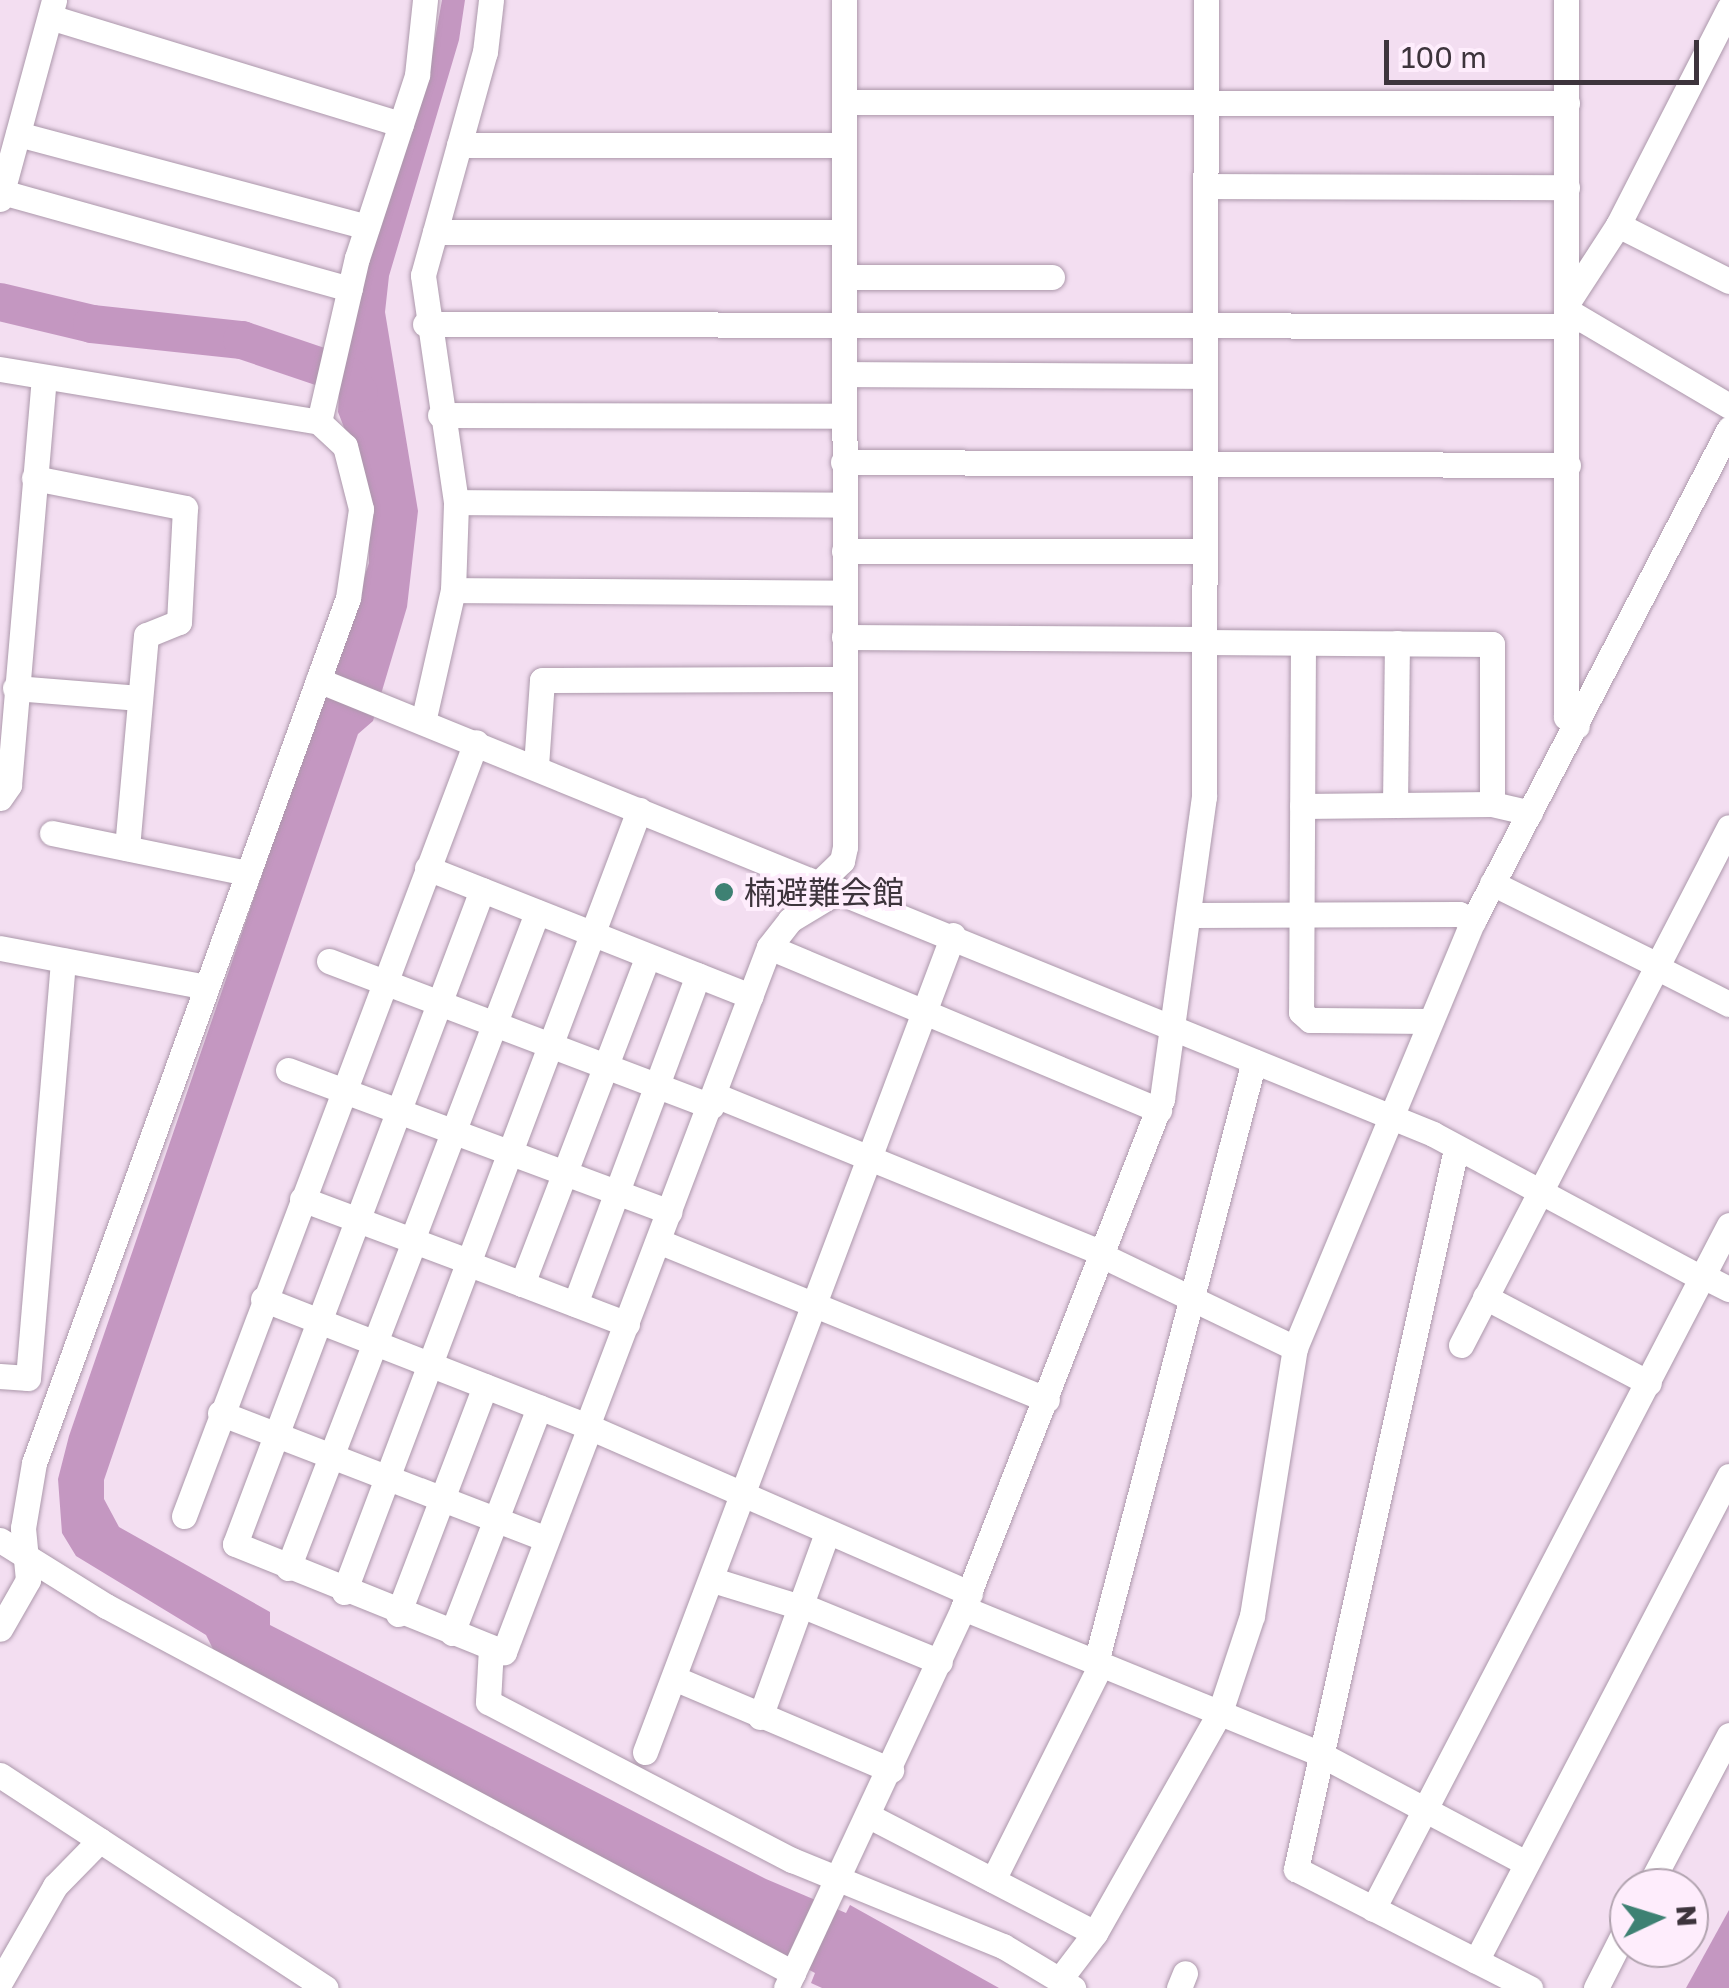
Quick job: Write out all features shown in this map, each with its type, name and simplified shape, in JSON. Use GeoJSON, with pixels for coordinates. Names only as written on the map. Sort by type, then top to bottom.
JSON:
{"type":"FeatureCollection","features":[{"type":"Feature","properties":{"kind":"street"},"geometry":{"type":"LineString","coordinates":[[319,422],[366,227],[418,75],[426,0]]}},
{"type":"Feature","properties":{"kind":"street"},"geometry":{"type":"LineString","coordinates":[[423,722],[453,590],[456,502],[425,324],[423,276],[485,52],[491,0]]}},
{"type":"Feature","properties":{"kind":"street"},"geometry":{"type":"LineString","coordinates":[[482,890],[234,1544],[398,1614],[504,1652],[769,947],[790,920],[830,886],[842,861],[844,0]]}},
{"type":"Feature","properties":{"kind":"street"},"geometry":{"type":"LineString","coordinates":[[12,1545],[106,1606],[791,1976],[940,1662],[1104,1256],[1158,1110],[1191,915],[1204,797],[1206,0]]}},
{"type":"Feature","properties":{"kind":"street"},"geometry":{"type":"LineString","coordinates":[[1566,0],[1566,716],[1578,726]]}},
{"type":"Feature","properties":{"kind":"street"},"geometry":{"type":"LineString","coordinates":[[350,290],[1,196],[52,8],[400,124]]}},
{"type":"Feature","properties":{"kind":"street"},"geometry":{"type":"LineString","coordinates":[[1568,313],[1618,225],[1729,8]]}},
{"type":"Feature","properties":{"kind":"street"},"geometry":{"type":"LineString","coordinates":[[844,102],[1567,103]]}},
{"type":"Feature","properties":{"kind":"street"},"geometry":{"type":"LineString","coordinates":[[18,134],[366,227]]}},
{"type":"Feature","properties":{"kind":"street"},"geometry":{"type":"LineString","coordinates":[[458,145],[844,145]]}},
{"type":"Feature","properties":{"kind":"street"},"geometry":{"type":"LineString","coordinates":[[1204,186],[1568,187]]}},
{"type":"Feature","properties":{"kind":"street"},"geometry":{"type":"LineString","coordinates":[[1618,225],[1729,281]]}},
{"type":"Feature","properties":{"kind":"street"},"geometry":{"type":"LineString","coordinates":[[435,232],[844,232]]}},
{"type":"Feature","properties":{"kind":"street"},"geometry":{"type":"LineString","coordinates":[[844,277],[1052,278]]}},
{"type":"Feature","properties":{"kind":"street"},"geometry":{"type":"LineString","coordinates":[[425,324],[1205,326],[1568,313],[1729,406]]}},
{"type":"Feature","properties":{"kind":"street"},"geometry":{"type":"LineString","coordinates":[[0,369],[319,422],[345,446],[361,509],[356,566],[322,681],[247,873],[34,1463],[12,1545],[28,1580],[0,1629]]}},
{"type":"Feature","properties":{"kind":"street"},"geometry":{"type":"LineString","coordinates":[[844,374],[1205,376]]}},
{"type":"Feature","properties":{"kind":"street"},"geometry":{"type":"LineString","coordinates":[[3,788],[44,378]]}},
{"type":"Feature","properties":{"kind":"street"},"geometry":{"type":"LineString","coordinates":[[440,416],[843,416]]}},
{"type":"Feature","properties":{"kind":"street"},"geometry":{"type":"LineString","coordinates":[[491,1648],[488,1702],[723,1826],[1003,1946],[1066,1983],[1220,1712],[1252,1616],[1295,1348],[1430,1020],[1492,883],[1578,726],[1729,429]]}},
{"type":"Feature","properties":{"kind":"street"},"geometry":{"type":"LineString","coordinates":[[844,462],[1568,466]]}},
{"type":"Feature","properties":{"kind":"street"},"geometry":{"type":"LineString","coordinates":[[34,478],[185,508],[179,622],[146,635],[127,848]]}},
{"type":"Feature","properties":{"kind":"street"},"geometry":{"type":"LineString","coordinates":[[456,502],[844,504]]}},
{"type":"Feature","properties":{"kind":"street"},"geometry":{"type":"LineString","coordinates":[[844,550],[1203,551]]}},
{"type":"Feature","properties":{"kind":"street"},"geometry":{"type":"LineString","coordinates":[[453,590],[844,592]]}},
{"type":"Feature","properties":{"kind":"street"},"geometry":{"type":"LineString","coordinates":[[844,637],[1492,644],[1492,804]]}},
{"type":"Feature","properties":{"kind":"street"},"geometry":{"type":"LineString","coordinates":[[1303,643],[1302,1012],[1310,1020],[1430,1020]]}},
{"type":"Feature","properties":{"kind":"street"},"geometry":{"type":"LineString","coordinates":[[1395,805],[1397,643]]}},
{"type":"Feature","properties":{"kind":"street"},"geometry":{"type":"LineString","coordinates":[[536,766],[542,680],[844,679]]}},
{"type":"Feature","properties":{"kind":"street"},"geometry":{"type":"LineString","coordinates":[[322,681],[1175,1022],[1254,1061],[1394,1108],[1456,1149],[1729,1289]]}},
{"type":"Feature","properties":{"kind":"street"},"geometry":{"type":"LineString","coordinates":[[15,688],[140,698]]}},
{"type":"Feature","properties":{"kind":"street"},"geometry":{"type":"LineString","coordinates":[[184,1516],[383,980],[476,742]]}},
{"type":"Feature","properties":{"kind":"street"},"geometry":{"type":"LineString","coordinates":[[1302,806],[1492,804],[1530,813]]}},
{"type":"Feature","properties":{"kind":"street"},"geometry":{"type":"LineString","coordinates":[[344,1592],[590,933],[640,810]]}},
{"type":"Feature","properties":{"kind":"street"},"geometry":{"type":"LineString","coordinates":[[1460,1345],[1657,966],[1720,866],[1729,827]]}},
{"type":"Feature","properties":{"kind":"street"},"geometry":{"type":"LineString","coordinates":[[52,833],[247,873]]}},
{"type":"Feature","properties":{"kind":"street"},"geometry":{"type":"LineString","coordinates":[[427,868],[750,996]]}},
{"type":"Feature","properties":{"kind":"street"},"geometry":{"type":"LineString","coordinates":[[1492,883],[1729,1004]]}},
{"type":"Feature","properties":{"kind":"street"},"geometry":{"type":"LineString","coordinates":[[288,1568],[537,912]]}},
{"type":"Feature","properties":{"kind":"street"},"geometry":{"type":"LineString","coordinates":[[1191,915],[1459,914],[1473,922]]}},
{"type":"Feature","properties":{"kind":"street"},"geometry":{"type":"LineString","coordinates":[[645,1752],[816,1307],[952,935]]}},
{"type":"Feature","properties":{"kind":"street"},"geometry":{"type":"LineString","coordinates":[[769,947],[1158,1110]]}},
{"type":"Feature","properties":{"kind":"street"},"geometry":{"type":"LineString","coordinates":[[0,948],[206,988]]}},
{"type":"Feature","properties":{"kind":"street"},"geometry":{"type":"LineString","coordinates":[[522,1284],[648,956]]}},
{"type":"Feature","properties":{"kind":"street"},"geometry":{"type":"LineString","coordinates":[[0,1376],[28,1378],[63,960]]}},
{"type":"Feature","properties":{"kind":"street"},"geometry":{"type":"LineString","coordinates":[[329,962],[657,1085],[713,1100],[871,1158],[1104,1256],[1190,1301],[1295,1348]]}},
{"type":"Feature","properties":{"kind":"street"},"geometry":{"type":"LineString","coordinates":[[574,1304],[698,976]]}},
{"type":"Feature","properties":{"kind":"street"},"geometry":{"type":"LineString","coordinates":[[993,1880],[1099,1663],[1254,1061]]}},
{"type":"Feature","properties":{"kind":"street"},"geometry":{"type":"LineString","coordinates":[[288,1070],[669,1212]]}},
{"type":"Feature","properties":{"kind":"street"},"geometry":{"type":"LineString","coordinates":[[1456,1149],[1318,1753],[1296,1869],[1530,1988]]}},
{"type":"Feature","properties":{"kind":"street"},"geometry":{"type":"LineString","coordinates":[[302,1199],[627,1324]]}},
{"type":"Feature","properties":{"kind":"street"},"geometry":{"type":"LineString","coordinates":[[1373,1908],[1729,1225]]}},
{"type":"Feature","properties":{"kind":"street"},"geometry":{"type":"LineString","coordinates":[[658,1241],[1047,1400]]}},
{"type":"Feature","properties":{"kind":"street"},"geometry":{"type":"LineString","coordinates":[[1486,1297],[1649,1383]]}},
{"type":"Feature","properties":{"kind":"street"},"geometry":{"type":"LineString","coordinates":[[264,1298],[539,1407],[827,1533],[1099,1663],[1318,1753],[1526,1863]]}},
{"type":"Feature","properties":{"kind":"street"},"geometry":{"type":"LineString","coordinates":[[398,1614],[485,1386]]}},
{"type":"Feature","properties":{"kind":"street"},"geometry":{"type":"LineString","coordinates":[[452,1633],[539,1407]]}},
{"type":"Feature","properties":{"kind":"street"},"geometry":{"type":"LineString","coordinates":[[220,1413],[547,1539]]}},
{"type":"Feature","properties":{"kind":"street"},"geometry":{"type":"LineString","coordinates":[[1476,1960],[1729,1476]]}},
{"type":"Feature","properties":{"kind":"street"},"geometry":{"type":"LineString","coordinates":[[760,1717],[827,1533]]}},
{"type":"Feature","properties":{"kind":"street"},"geometry":{"type":"LineString","coordinates":[[712,1580],[801,1606],[940,1662]]}},
{"type":"Feature","properties":{"kind":"street"},"geometry":{"type":"LineString","coordinates":[[674,1678],[891,1770]]}},
{"type":"Feature","properties":{"kind":"street"},"geometry":{"type":"LineString","coordinates":[[1659,1868],[1729,1735]]}},
{"type":"Feature","properties":{"kind":"street"},"geometry":{"type":"LineString","coordinates":[[0,1775],[326,1988]]}},
{"type":"Feature","properties":{"kind":"street"},"geometry":{"type":"LineString","coordinates":[[869,1816],[1095,1933]]}},
{"type":"Feature","properties":{"kind":"street"},"geometry":{"type":"LineString","coordinates":[[0,1982],[55,1886],[100,1840]]}},
{"type":"Feature","properties":{"kind":"street"},"geometry":{"type":"LineString","coordinates":[[1596,1988],[1609,1962]]}},
{"type":"Feature","properties":{"kind":"shaded area"},"geometry":{"type":"Polygon","coordinates":[[[442,0],[465,0],[459,40],[389,276],[385,312],[418,511],[407,607],[373,721],[358,734],[104,1480],[104,1499],[119,1527],[270,1612],[270,1625],[766,1879],[846,1913],[850,1905],[999,1988],[822,1988],[811,1983],[815,1973],[215,1653],[206,1635],[76,1556],[62,1533],[58,1479],[69,1436],[369,563],[369,492],[338,412],[339,393],[366,271],[426,88],[442,0]]]}},
{"type":"Feature","properties":{"kind":"shaded area"},"geometry":{"type":"Polygon","coordinates":[[[1729,1910],[1729,1988],[1686,1988],[1697,1968],[1709,1968],[1709,1946],[1729,1910]]]}},
{"type":"Feature","properties":{"kind":"waterway"},"geometry":{"type":"LineString","coordinates":[[0,302],[92,324],[242,340],[348,376],[359,393]]}},
{"type":"Feature","properties":{"kind":"place","name":"楠避難会館"},"geometry":{"type":"Point","coordinates":[724,892]}}]}
